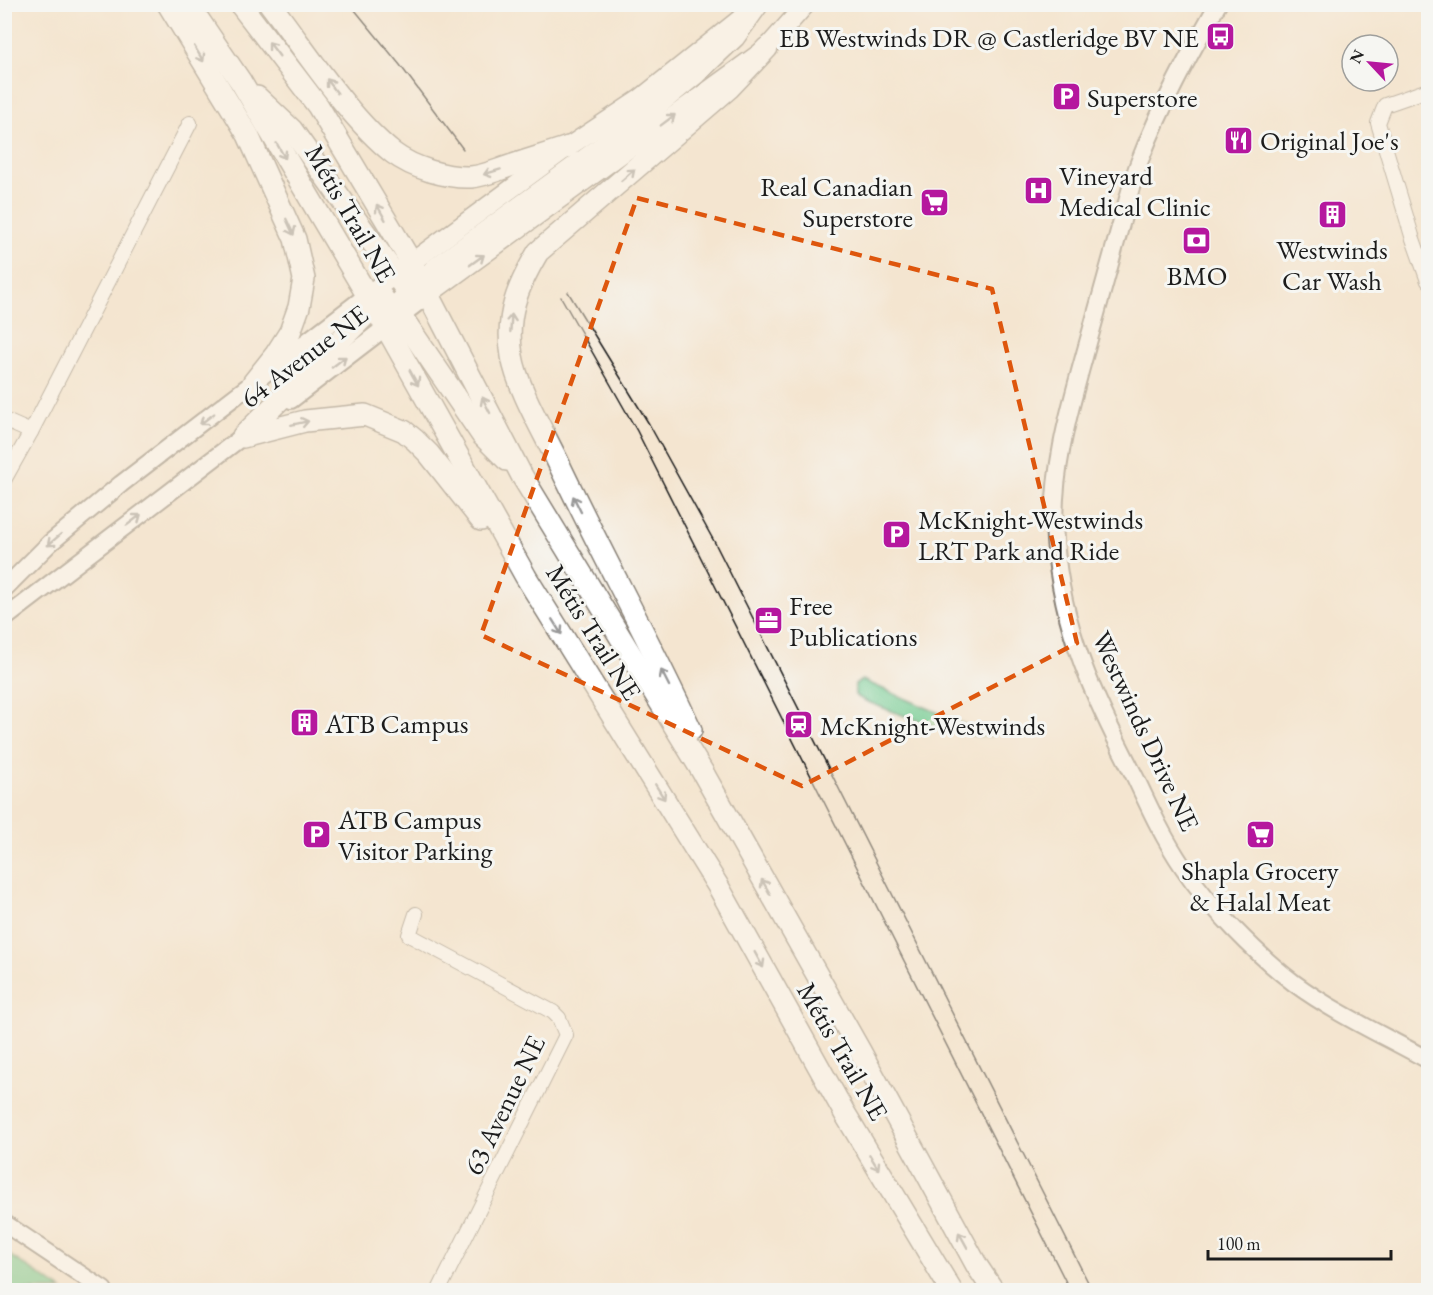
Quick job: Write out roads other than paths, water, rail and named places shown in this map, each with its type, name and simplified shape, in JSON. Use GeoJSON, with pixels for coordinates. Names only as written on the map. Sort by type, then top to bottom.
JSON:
{"type":"FeatureCollection","features":[{"type":"Feature","properties":{"kind":"main road"},"geometry":{"type":"LineString","coordinates":[[168,4],[248,135],[295,239],[303,279],[299,307],[290,332],[253,383]]}},
{"type":"Feature","properties":{"kind":"main road","name":"Métis Trail NE"},"geometry":{"type":"LineString","coordinates":[[188,4],[241,82],[384,309],[526,577],[718,886],[844,1112],[951,1290]]}},
{"type":"Feature","properties":{"kind":"main road","name":"Métis Trail NE"},"geometry":{"type":"LineString","coordinates":[[240,4],[318,106],[411,281],[522,476],[702,771],[860,1051],[977,1266],[993,1290]]}},
{"type":"Feature","properties":{"kind":"main road"},"geometry":{"type":"LineString","coordinates":[[270,4],[345,103],[377,138],[395,154],[421,168],[471,177],[568,147]]}},
{"type":"Feature","properties":{"kind":"main road","name":"64 Avenue NE"},"geometry":{"type":"LineString","coordinates":[[411,281],[767,48],[806,4]]}},
{"type":"Feature","properties":{"kind":"main road"},"geometry":{"type":"LineString","coordinates":[[243,437],[384,309],[411,281],[435,269],[623,132],[696,73],[734,37],[757,5]]}},
{"type":"Feature","properties":{"kind":"main road","name":"64 Avenue NE"},"geometry":{"type":"LineString","coordinates":[[411,281],[568,147],[640,99],[757,5]]}},
{"type":"Feature","properties":{"kind":"main road"},"geometry":{"type":"LineString","coordinates":[[702,771],[691,729],[575,500],[525,394],[512,357],[510,333],[512,310],[521,281],[538,252],[729,88],[767,48]]}},
{"type":"Feature","properties":{"kind":"main road"},"geometry":{"type":"LineString","coordinates":[[241,82],[292,130],[411,281]]}},
{"type":"Feature","properties":{"kind":"main road"},"geometry":{"type":"LineString","coordinates":[[384,309],[482,435],[522,476]]}},
{"type":"Feature","properties":{"kind":"main road"},"geometry":{"type":"LineString","coordinates":[[243,437],[305,421],[365,416],[404,431],[429,454],[526,577]]}},
{"type":"Feature","properties":{"kind":"street","name":"Westwinds Drive NE"},"geometry":{"type":"LineString","coordinates":[[1218,4],[1186,59],[1140,161],[1072,401],[1059,462],[1054,512],[1055,539],[1065,610],[1077,651],[1102,712],[1158,824],[1183,868],[1257,951],[1293,981],[1333,1009],[1428,1060]]}},
{"type":"Feature","properties":{"kind":"street"},"geometry":{"type":"LineString","coordinates":[[1428,90],[1385,105],[1378,123],[1428,282]]}},
{"type":"Feature","properties":{"kind":"street"},"geometry":{"type":"LineString","coordinates":[[4,480],[31,432],[189,123]]}},
{"type":"Feature","properties":{"kind":"street","name":"64 Avenue NE"},"geometry":{"type":"LineString","coordinates":[[4,589],[50,543],[121,484],[253,383],[384,309],[411,281]]}},
{"type":"Feature","properties":{"kind":"street"},"geometry":{"type":"LineString","coordinates":[[4,420],[31,432]]}},
{"type":"Feature","properties":{"kind":"street","name":"64 Avenue NE"},"geometry":{"type":"LineString","coordinates":[[4,619],[243,437]]}},
{"type":"Feature","properties":{"kind":"street","name":"63 Avenue NE"},"geometry":{"type":"LineString","coordinates":[[416,914],[409,935],[553,1012],[559,1018],[566,1035],[439,1290]]}},
{"type":"Feature","properties":{"kind":"street"},"geometry":{"type":"LineString","coordinates":[[4,1223],[104,1290]]}},
{"type":"Feature","properties":{"kind":"tram line"},"geometry":{"type":"LineString","coordinates":[[350,4],[400,65],[463,149]]}},
{"type":"Feature","properties":{"kind":"tram line"},"geometry":{"type":"LineString","coordinates":[[568,292],[649,424],[715,543],[1092,1290]]}},
{"type":"Feature","properties":{"kind":"tram line"},"geometry":{"type":"LineString","coordinates":[[561,297],[637,431],[1070,1290]]}},
{"type":"Feature","properties":{"kind":"place","name":"EB Westwinds DR @ Castleridge BV NE"},"geometry":{"type":"Point","coordinates":[1220,37]}},
{"type":"Feature","properties":{"kind":"place","name":"Superstore"},"geometry":{"type":"Point","coordinates":[1066,97]}},
{"type":"Feature","properties":{"kind":"place","name":"Original Joe's"},"geometry":{"type":"Point","coordinates":[1239,140]}},
{"type":"Feature","properties":{"kind":"place","name":"Vineyard Medical Clinic"},"geometry":{"type":"Point","coordinates":[1038,191]}},
{"type":"Feature","properties":{"kind":"place","name":"Real Canadian Superstore"},"geometry":{"type":"Point","coordinates":[934,202]}},
{"type":"Feature","properties":{"kind":"place","name":"Westwinds Car Wash"},"geometry":{"type":"Point","coordinates":[1332,214]}},
{"type":"Feature","properties":{"kind":"place","name":"BMO"},"geometry":{"type":"Point","coordinates":[1197,240]}},
{"type":"Feature","properties":{"kind":"place","name":"McKnight-Westwinds LRT Park and Ride"},"geometry":{"type":"Point","coordinates":[897,535]}},
{"type":"Feature","properties":{"kind":"place","name":"Free Publications"},"geometry":{"type":"Point","coordinates":[768,621]}},
{"type":"Feature","properties":{"kind":"place","name":"ATB Campus"},"geometry":{"type":"Point","coordinates":[304,723]}},
{"type":"Feature","properties":{"kind":"place","name":"McKnight-Westwinds"},"geometry":{"type":"Point","coordinates":[799,725]}},
{"type":"Feature","properties":{"kind":"place","name":"ATB Campus Visitor Parking"},"geometry":{"type":"Point","coordinates":[317,835]}},
{"type":"Feature","properties":{"kind":"place","name":"Shapla Grocery & Halal Meat"},"geometry":{"type":"Point","coordinates":[1260,835]}}]}
